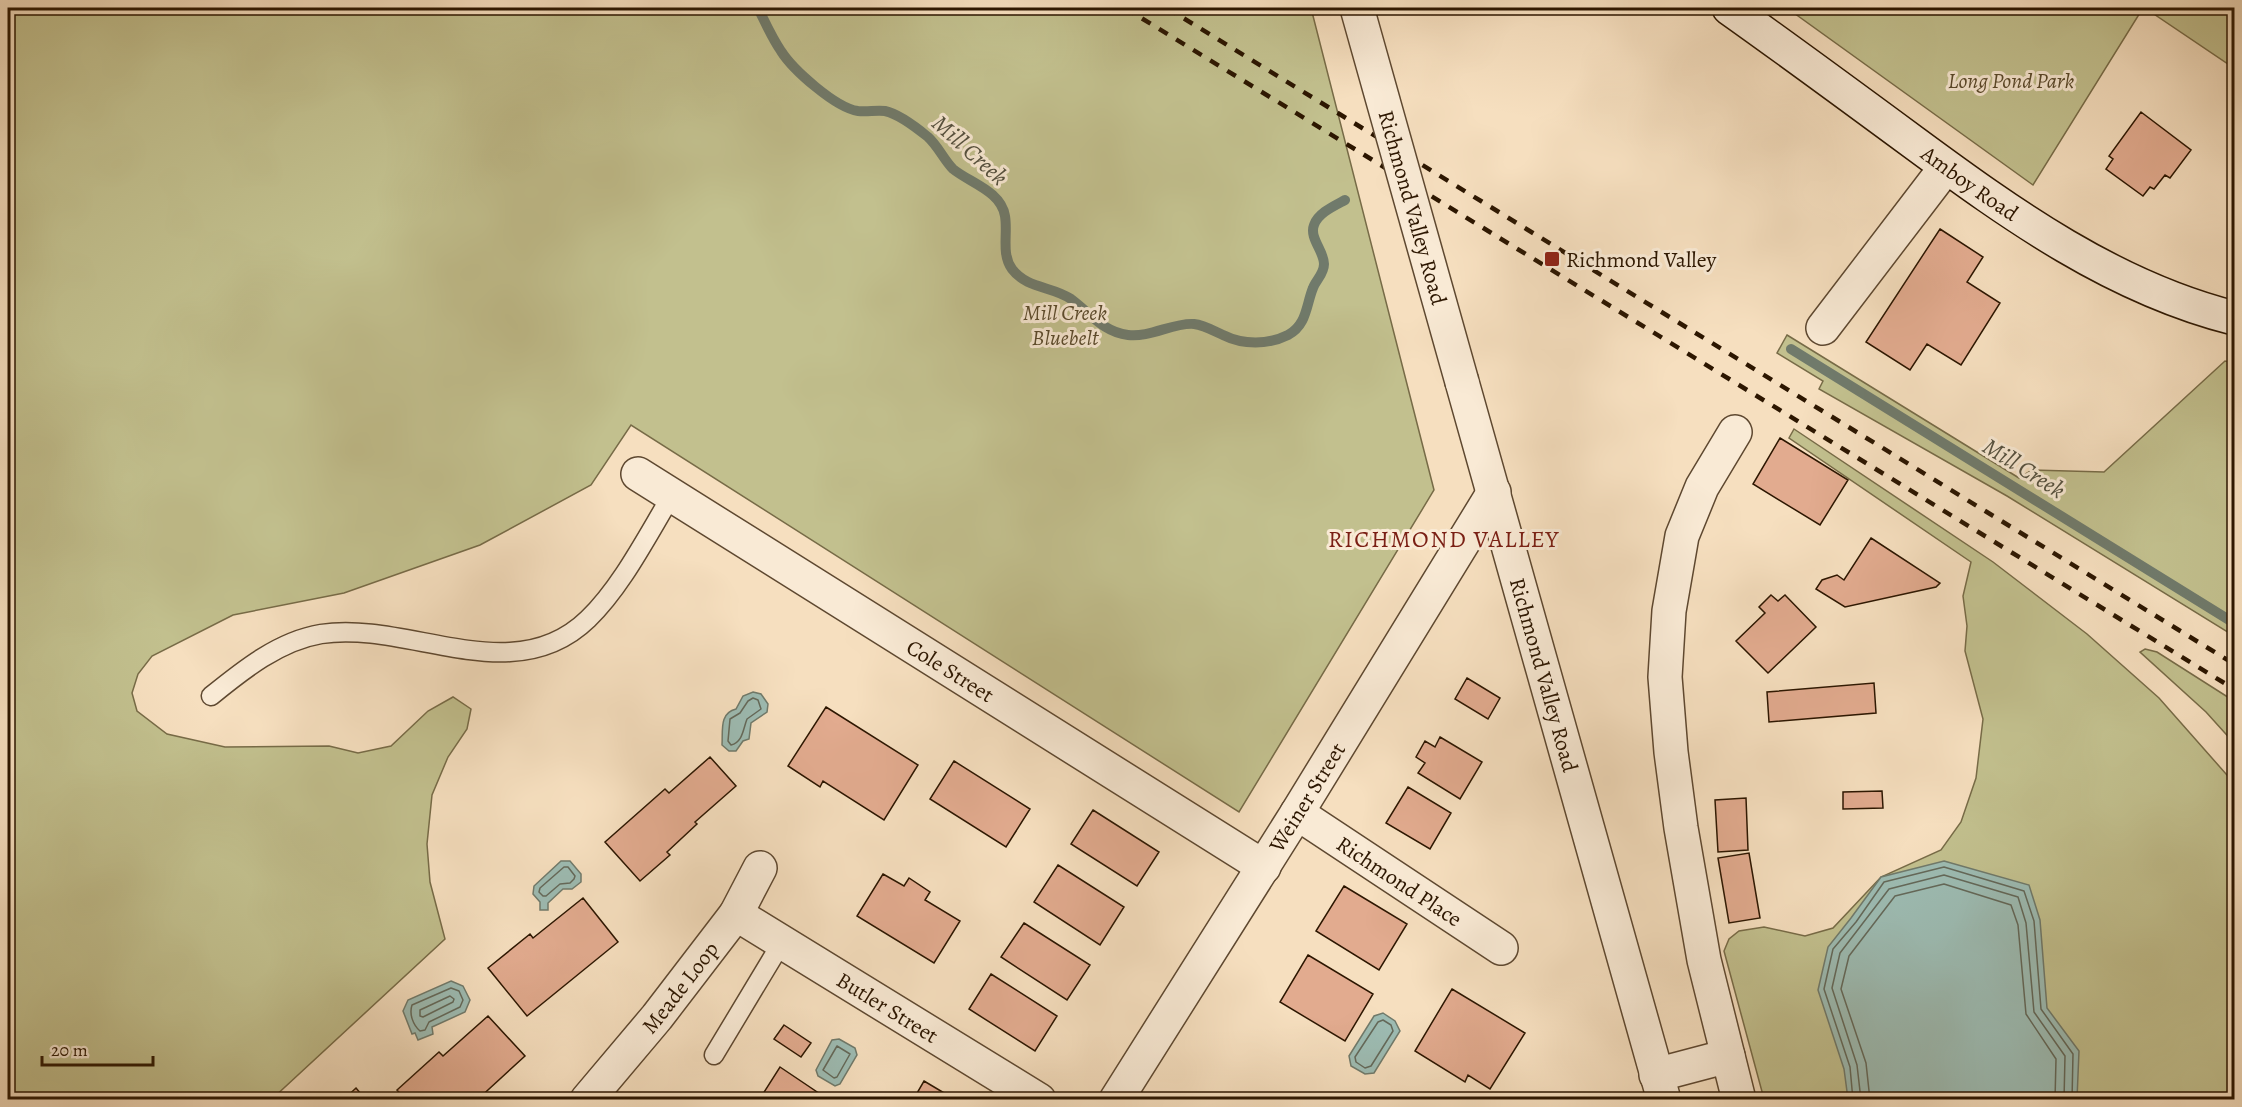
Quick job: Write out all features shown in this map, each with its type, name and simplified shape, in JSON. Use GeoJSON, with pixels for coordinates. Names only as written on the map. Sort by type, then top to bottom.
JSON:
{"type":"FeatureCollection","features":[{"type":"Feature","properties":{"kind":"street","name":"Richmond Valley Road"},"geometry":{"type":"LineString","coordinates":[[1357,8],[1660,1087]]}},
{"type":"Feature","properties":{"kind":"street","name":"Amboy Road"},"geometry":{"type":"LineString","coordinates":[[1729,8],[1946,167],[2066,248],[2128,281],[2208,311],[2235,318]]}},
{"type":"Feature","properties":{"kind":"street"},"geometry":{"type":"LineString","coordinates":[[1823,328],[1946,167]]}},
{"type":"Feature","properties":{"kind":"street"},"geometry":{"type":"LineString","coordinates":[[1736,432],[1702,487],[1682,536],[1669,611],[1665,677],[1671,752],[1681,828],[1704,960],[1739,1100]]}},
{"type":"Feature","properties":{"kind":"street","name":"Cole Street"},"geometry":{"type":"LineString","coordinates":[[638,474],[1263,867]]}},
{"type":"Feature","properties":{"kind":"street","name":"Weiner Street"},"geometry":{"type":"LineString","coordinates":[[1116,1100],[1297,813],[1494,492]]}},
{"type":"Feature","properties":{"kind":"street","name":"Richmond Place"},"geometry":{"type":"LineString","coordinates":[[1297,813],[1501,948]]}},
{"type":"Feature","properties":{"kind":"street","name":"Meade Loop"},"geometry":{"type":"LineString","coordinates":[[587,1100],[657,1017],[736,914],[760,868]]}},
{"type":"Feature","properties":{"kind":"street","name":"Butler Street"},"geometry":{"type":"LineString","coordinates":[[736,914],[1040,1100]]}},
{"type":"Feature","properties":{"kind":"street"},"geometry":{"type":"LineString","coordinates":[[1660,1087],[1728,1056]]}},
{"type":"Feature","properties":{"kind":"lane"},"geometry":{"type":"LineString","coordinates":[[211,696],[244,670],[281,647],[321,634],[365,633],[495,653],[528,651],[556,641],[587,620],[612,592],[672,495]]}},
{"type":"Feature","properties":{"kind":"lane"},"geometry":{"type":"LineString","coordinates":[[714,1055],[782,942]]}},
{"type":"Feature","properties":{"kind":"green space","name":"Mill Creek Bluebelt"},"geometry":{"type":"Polygon","coordinates":[[[8,8],[1311,8],[1434,490],[1239,812],[631,425],[591,485],[480,545],[344,593],[233,615],[152,656],[138,674],[132,693],[137,711],[167,734],[225,747],[329,746],[358,753],[391,746],[428,711],[453,697],[471,709],[467,729],[448,757],[432,795],[427,844],[430,882],[445,939],[272,1099],[8,1099],[8,8]]]}},
{"type":"Feature","properties":{"kind":"green space","name":"Long Pond Park"},"geometry":{"type":"Polygon","coordinates":[[[1787,8],[2143,8],[2033,185],[1787,8]]]}},
{"type":"Feature","properties":{"kind":"green space"},"geometry":{"type":"Polygon","coordinates":[[[2145,8],[2234,8],[2234,68],[2145,8]]]}},
{"type":"Feature","properties":{"kind":"green space"},"geometry":{"type":"Polygon","coordinates":[[[1787,335],[2019,478],[2032,470],[2104,472],[2225,361],[2234,363],[2234,636],[2007,496],[1819,389],[1823,381],[1777,353],[1787,335]]]}},
{"type":"Feature","properties":{"kind":"green space"},"geometry":{"type":"Polygon","coordinates":[[[1794,429],[1993,562],[2087,634],[2159,698],[2234,783],[2234,1099],[1764,1099],[1724,951],[1729,939],[1739,931],[1764,927],[1805,936],[1833,928],[1881,877],[1941,850],[1961,822],[1976,778],[1983,719],[1965,651],[1967,626],[1963,596],[1971,562],[1789,438],[1794,429]]]}},
{"type":"Feature","properties":{"kind":"green space"},"geometry":{"type":"Polygon","coordinates":[[[2145,649],[2157,652],[2234,701],[2234,743],[2206,712],[2140,652],[2145,649]]]}},
{"type":"Feature","properties":{"kind":"water"},"geometry":{"type":"Polygon","coordinates":[[[753,692],[761,694],[768,704],[767,712],[751,723],[749,739],[743,741],[736,751],[729,751],[722,745],[724,718],[736,709],[743,696],[753,692]]]}},
{"type":"Feature","properties":{"kind":"water"},"geometry":{"type":"Polygon","coordinates":[[[561,861],[570,861],[581,874],[581,882],[572,889],[563,889],[548,903],[548,910],[540,910],[540,902],[533,894],[534,886],[561,861]]]}},
{"type":"Feature","properties":{"kind":"water"},"geometry":{"type":"Polygon","coordinates":[[[1944,861],[2029,885],[2040,920],[2047,1008],[2079,1051],[2077,1099],[1848,1099],[1844,1069],[1818,990],[1828,947],[1881,877],[1944,861]]]}},
{"type":"Feature","properties":{"kind":"water"},"geometry":{"type":"Polygon","coordinates":[[[451,981],[463,986],[470,1000],[465,1012],[432,1027],[433,1034],[418,1040],[415,1033],[412,1034],[403,1011],[408,1000],[451,981]]]}},
{"type":"Feature","properties":{"kind":"water"},"geometry":{"type":"Polygon","coordinates":[[[1383,1013],[1395,1021],[1400,1031],[1374,1073],[1365,1074],[1351,1066],[1349,1056],[1374,1016],[1383,1013]]]}},
{"type":"Feature","properties":{"kind":"water"},"geometry":{"type":"Polygon","coordinates":[[[839,1039],[855,1048],[857,1055],[840,1084],[835,1086],[818,1076],[816,1070],[832,1040],[839,1039]]]}},
{"type":"Feature","properties":{"kind":"building"},"geometry":{"type":"Polygon","coordinates":[[[2141,112],[2191,150],[2170,178],[2165,175],[2154,189],[2150,187],[2143,196],[2106,169],[2113,159],[2109,156],[2141,112]]]}},
{"type":"Feature","properties":{"kind":"building"},"geometry":{"type":"Polygon","coordinates":[[[1940,229],[1983,257],[1967,282],[2000,303],[1961,365],[1927,344],[1910,370],[1866,342],[1940,229]]]}},
{"type":"Feature","properties":{"kind":"building"},"geometry":{"type":"Polygon","coordinates":[[[1780,438],[1848,480],[1820,525],[1753,484],[1780,438]]]}},
{"type":"Feature","properties":{"kind":"building"},"geometry":{"type":"Polygon","coordinates":[[[1871,538],[1940,583],[1936,587],[1845,607],[1816,589],[1822,580],[1837,575],[1844,580],[1871,538]]]}},
{"type":"Feature","properties":{"kind":"building"},"geometry":{"type":"Polygon","coordinates":[[[1771,595],[1778,601],[1785,595],[1816,627],[1768,673],[1736,641],[1765,613],[1759,607],[1771,595]]]}},
{"type":"Feature","properties":{"kind":"building"},"geometry":{"type":"Polygon","coordinates":[[[1467,678],[1500,698],[1488,719],[1455,699],[1467,678]]]}},
{"type":"Feature","properties":{"kind":"building"},"geometry":{"type":"Polygon","coordinates":[[[1874,683],[1876,713],[1769,722],[1767,692],[1874,683]]]}},
{"type":"Feature","properties":{"kind":"building"},"geometry":{"type":"Polygon","coordinates":[[[826,707],[918,765],[884,820],[823,781],[820,787],[788,766],[826,707]]]}},
{"type":"Feature","properties":{"kind":"building"},"geometry":{"type":"Polygon","coordinates":[[[1440,737],[1482,762],[1460,799],[1418,773],[1425,763],[1416,757],[1425,741],[1435,747],[1440,737]]]}},
{"type":"Feature","properties":{"kind":"building"},"geometry":{"type":"Polygon","coordinates":[[[710,757],[736,786],[695,822],[697,824],[667,852],[670,855],[640,881],[605,842],[665,789],[669,793],[710,757]]]}},
{"type":"Feature","properties":{"kind":"building"},"geometry":{"type":"Polygon","coordinates":[[[954,761],[1030,809],[1006,847],[930,799],[954,761]]]}},
{"type":"Feature","properties":{"kind":"building"},"geometry":{"type":"Polygon","coordinates":[[[1408,787],[1451,813],[1430,849],[1386,823],[1408,787]]]}},
{"type":"Feature","properties":{"kind":"building"},"geometry":{"type":"Polygon","coordinates":[[[1882,791],[1883,808],[1843,809],[1843,792],[1882,791]]]}},
{"type":"Feature","properties":{"kind":"building"},"geometry":{"type":"Polygon","coordinates":[[[1746,798],[1748,850],[1718,852],[1715,800],[1746,798]]]}},
{"type":"Feature","properties":{"kind":"building"},"geometry":{"type":"Polygon","coordinates":[[[1093,810],[1159,852],[1137,886],[1071,844],[1093,810]]]}},
{"type":"Feature","properties":{"kind":"building"},"geometry":{"type":"Polygon","coordinates":[[[1749,853],[1760,918],[1729,923],[1718,858],[1749,853]]]}},
{"type":"Feature","properties":{"kind":"building"},"geometry":{"type":"Polygon","coordinates":[[[1058,865],[1124,907],[1100,945],[1034,902],[1058,865]]]}},
{"type":"Feature","properties":{"kind":"building"},"geometry":{"type":"Polygon","coordinates":[[[883,874],[904,886],[909,878],[930,892],[925,900],[960,921],[934,963],[857,916],[883,874]]]}},
{"type":"Feature","properties":{"kind":"building"},"geometry":{"type":"Polygon","coordinates":[[[1344,886],[1407,924],[1379,970],[1316,931],[1344,886]]]}},
{"type":"Feature","properties":{"kind":"building"},"geometry":{"type":"Polygon","coordinates":[[[583,898],[618,942],[527,1016],[488,968],[530,934],[533,938],[583,898]]]}},
{"type":"Feature","properties":{"kind":"building"},"geometry":{"type":"Polygon","coordinates":[[[1024,923],[1090,965],[1067,1000],[1001,957],[1024,923]]]}},
{"type":"Feature","properties":{"kind":"building"},"geometry":{"type":"Polygon","coordinates":[[[1308,955],[1373,994],[1345,1041],[1280,1002],[1308,955]]]}},
{"type":"Feature","properties":{"kind":"building"},"geometry":{"type":"Polygon","coordinates":[[[991,974],[1057,1016],[1035,1051],[969,1009],[991,974]]]}},
{"type":"Feature","properties":{"kind":"building"},"geometry":{"type":"Polygon","coordinates":[[[1452,989],[1525,1033],[1490,1089],[1468,1075],[1465,1082],[1415,1051],[1452,989]]]}},
{"type":"Feature","properties":{"kind":"building"},"geometry":{"type":"Polygon","coordinates":[[[488,1016],[525,1056],[477,1100],[406,1100],[397,1090],[439,1052],[443,1056],[488,1016]]]}},
{"type":"Feature","properties":{"kind":"building"},"geometry":{"type":"Polygon","coordinates":[[[784,1025],[811,1043],[801,1057],[774,1039],[784,1025]]]}},
{"type":"Feature","properties":{"kind":"building"},"geometry":{"type":"Polygon","coordinates":[[[780,1067],[829,1100],[759,1100],[780,1067]]]}},
{"type":"Feature","properties":{"kind":"building"},"geometry":{"type":"Polygon","coordinates":[[[924,1081],[956,1100],[913,1100],[924,1081]]]}},
{"type":"Feature","properties":{"kind":"building"},"geometry":{"type":"Polygon","coordinates":[[[356,1088],[366,1100],[343,1100],[356,1088]]]}},
{"type":"Feature","properties":{"kind":"waterway","name":"Mill Creek"},"geometry":{"type":"LineString","coordinates":[[758,8],[787,59],[827,96],[858,111],[885,111],[908,122],[932,141],[953,169],[984,188],[998,200],[1005,216],[1007,257],[1012,269],[1018,275],[1032,284],[1071,299],[1104,326],[1119,333],[1136,335],[1179,325],[1194,324],[1247,342],[1272,341],[1288,335],[1299,326],[1313,288],[1324,268],[1323,259],[1313,235],[1314,225],[1323,213],[1345,200]]}},
{"type":"Feature","properties":{"kind":"waterway","name":"Mill Creek"},"geometry":{"type":"LineString","coordinates":[[1791,349],[2234,623]]}},
{"type":"Feature","properties":{"kind":"railway"},"geometry":{"type":"LineString","coordinates":[[1125,8],[2234,689]]}},
{"type":"Feature","properties":{"kind":"railway"},"geometry":{"type":"LineString","coordinates":[[1167,8],[2234,664]]}},
{"type":"Feature","properties":{"kind":"place","name":"Richmond Valley"},"geometry":{"type":"Point","coordinates":[1552,259]}},
{"type":"Feature","properties":{"kind":"district","name":"RICHMOND VALLEY"},"geometry":{"type":"Point","coordinates":[1444,539]}}]}
